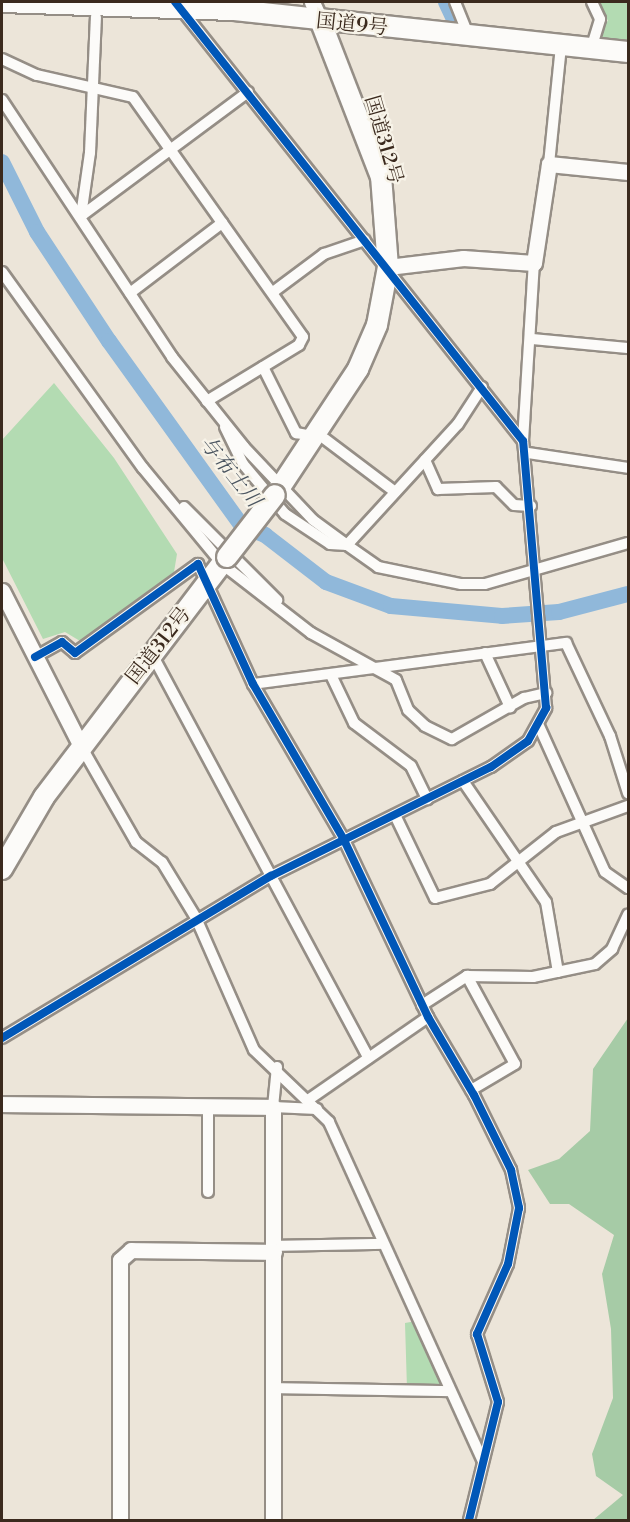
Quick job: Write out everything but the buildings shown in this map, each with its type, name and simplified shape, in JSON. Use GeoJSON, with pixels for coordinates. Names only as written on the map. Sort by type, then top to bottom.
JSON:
{"type":"FeatureCollection","features":[{"type":"Feature","properties":{"kind":"highway","name":"国道9号"},"geometry":{"type":"LineString","coordinates":[[3,2],[225,6],[321,22],[628,52]]}},
{"type":"Feature","properties":{"kind":"highway","name":"国道312号"},"geometry":{"type":"LineString","coordinates":[[2,869],[81,746],[153,656],[278,490],[358,369],[377,325],[388,267],[381,177],[321,22]]}},
{"type":"Feature","properties":{"kind":"street"},"geometry":{"type":"LineString","coordinates":[[312,2],[321,22]]}},
{"type":"Feature","properties":{"kind":"street"},"geometry":{"type":"LineString","coordinates":[[455,2],[469,37]]}},
{"type":"Feature","properties":{"kind":"street"},"geometry":{"type":"LineString","coordinates":[[591,48],[600,19],[592,2]]}},
{"type":"Feature","properties":{"kind":"street"},"geometry":{"type":"LineString","coordinates":[[2,1038],[95,986],[196,918],[272,876],[427,800],[519,750],[539,726],[546,693],[540,649],[528,453],[523,441],[388,267],[178,4]]}},
{"type":"Feature","properties":{"kind":"street"},"geometry":{"type":"LineString","coordinates":[[81,216],[96,17]]}},
{"type":"Feature","properties":{"kind":"street"},"geometry":{"type":"LineString","coordinates":[[523,441],[532,339],[534,262],[549,164],[561,46]]}},
{"type":"Feature","properties":{"kind":"street"},"geometry":{"type":"LineString","coordinates":[[2,59],[92,90],[133,97],[303,337],[263,367],[207,401]]}},
{"type":"Feature","properties":{"kind":"street"},"geometry":{"type":"LineString","coordinates":[[81,216],[248,92]]}},
{"type":"Feature","properties":{"kind":"street"},"geometry":{"type":"LineString","coordinates":[[2,100],[130,293],[207,401],[278,490],[313,520],[378,567],[436,582],[484,584],[535,572],[628,543]]}},
{"type":"Feature","properties":{"kind":"street"},"geometry":{"type":"LineString","coordinates":[[549,164],[628,172]]}},
{"type":"Feature","properties":{"kind":"street"},"geometry":{"type":"LineString","coordinates":[[130,293],[222,223]]}},
{"type":"Feature","properties":{"kind":"street"},"geometry":{"type":"LineString","coordinates":[[273,292],[324,254],[366,240]]}},
{"type":"Feature","properties":{"kind":"street"},"geometry":{"type":"LineString","coordinates":[[388,267],[462,258],[534,262]]}},
{"type":"Feature","properties":{"kind":"street"},"geometry":{"type":"LineString","coordinates":[[2,272],[163,490],[225,560],[335,649],[380,668],[396,680],[408,710],[452,739],[510,707],[546,693]]}},
{"type":"Feature","properties":{"kind":"street"},"geometry":{"type":"LineString","coordinates":[[532,339],[628,348]]}},
{"type":"Feature","properties":{"kind":"street"},"geometry":{"type":"LineString","coordinates":[[263,367],[296,433],[307,435]]}},
{"type":"Feature","properties":{"kind":"street"},"geometry":{"type":"LineString","coordinates":[[347,545],[425,460],[482,387]]}},
{"type":"Feature","properties":{"kind":"street"},"geometry":{"type":"LineString","coordinates":[[222,419],[243,464],[285,514],[330,544],[347,545]]}},
{"type":"Feature","properties":{"kind":"street"},"geometry":{"type":"LineString","coordinates":[[325,439],[395,492]]}},
{"type":"Feature","properties":{"kind":"street"},"geometry":{"type":"LineString","coordinates":[[528,453],[628,468]]}},
{"type":"Feature","properties":{"kind":"street"},"geometry":{"type":"LineString","coordinates":[[425,460],[438,489],[495,487],[514,505],[531,506]]}},
{"type":"Feature","properties":{"kind":"street"},"geometry":{"type":"LineString","coordinates":[[163,490],[208,526],[284,610]]}},
{"type":"Feature","properties":{"kind":"street"},"geometry":{"type":"LineString","coordinates":[[35,657],[62,642],[75,653],[198,564],[253,684],[344,840],[428,1017],[471,1089],[511,1170],[519,1208],[508,1264],[477,1334],[498,1402],[482,1460],[469,1521]]}},
{"type":"Feature","properties":{"kind":"street"},"geometry":{"type":"LineString","coordinates":[[2,591],[81,746],[136,842],[162,862],[196,918],[237,1022],[254,1050],[277,1067],[317,1109],[350,1160],[382,1244],[482,1460]]}},
{"type":"Feature","properties":{"kind":"street"},"geometry":{"type":"LineString","coordinates":[[253,684],[332,677],[485,653],[540,649],[566,643],[610,736],[628,793]]}},
{"type":"Feature","properties":{"kind":"street"},"geometry":{"type":"LineString","coordinates":[[485,653],[510,707]]}},
{"type":"Feature","properties":{"kind":"street"},"geometry":{"type":"LineString","coordinates":[[153,656],[369,1058]]}},
{"type":"Feature","properties":{"kind":"street"},"geometry":{"type":"LineString","coordinates":[[332,677],[354,723],[411,765],[427,800]]}},
{"type":"Feature","properties":{"kind":"street"},"geometry":{"type":"LineString","coordinates":[[539,726],[581,823],[606,872],[628,888]]}},
{"type":"Feature","properties":{"kind":"street"},"geometry":{"type":"LineString","coordinates":[[464,781],[552,914],[558,972]]}},
{"type":"Feature","properties":{"kind":"street"},"geometry":{"type":"LineString","coordinates":[[395,815],[435,898],[489,884],[556,832],[628,806]]}},
{"type":"Feature","properties":{"kind":"street"},"geometry":{"type":"LineString","coordinates":[[422,1005],[467,976],[558,972],[595,964],[612,949],[628,915]]}},
{"type":"Feature","properties":{"kind":"street"},"geometry":{"type":"LineString","coordinates":[[467,976],[515,1064],[471,1089]]}},
{"type":"Feature","properties":{"kind":"street"},"geometry":{"type":"LineString","coordinates":[[308,1100],[428,1017]]}},
{"type":"Feature","properties":{"kind":"street"},"geometry":{"type":"LineString","coordinates":[[273,1521],[273,1107],[277,1067]]}},
{"type":"Feature","properties":{"kind":"street"},"geometry":{"type":"LineString","coordinates":[[2,1104],[317,1109]]}},
{"type":"Feature","properties":{"kind":"street"},"geometry":{"type":"LineString","coordinates":[[208,1106],[208,1192]]}},
{"type":"Feature","properties":{"kind":"street"},"geometry":{"type":"LineString","coordinates":[[120,1521],[120,1260],[130,1250],[274,1249],[382,1244]]}},
{"type":"Feature","properties":{"kind":"street"},"geometry":{"type":"LineString","coordinates":[[273,1388],[450,1391]]}},
{"type":"Feature","properties":{"kind":"green space"},"geometry":{"type":"Polygon","coordinates":[[[599,2],[628,2],[628,40],[597,37],[598,26],[608,21],[599,2]]]}},
{"type":"Feature","properties":{"kind":"green space"},"geometry":{"type":"Polygon","coordinates":[[[54,383],[114,458],[177,554],[174,572],[80,641],[65,632],[43,639],[2,558],[2,440],[54,383]]]}},
{"type":"Feature","properties":{"kind":"green space"},"geometry":{"type":"Polygon","coordinates":[[[628,1018],[628,1520],[593,1520],[623,1495],[596,1476],[592,1454],[613,1398],[611,1329],[602,1274],[614,1235],[569,1204],[550,1204],[528,1170],[559,1159],[590,1131],[593,1069],[628,1018]]]}},
{"type":"Feature","properties":{"kind":"green space"},"geometry":{"type":"Polygon","coordinates":[[[416,1321],[450,1391],[407,1389],[405,1323],[416,1321]]]}},
{"type":"Feature","properties":{"kind":"waterway"},"geometry":{"type":"LineString","coordinates":[[446,2],[456,23]]}},
{"type":"Feature","properties":{"kind":"waterway","name":"与布土川"},"geometry":{"type":"LineString","coordinates":[[2,162],[37,232],[109,341],[242,526],[265,535],[326,582],[391,606],[502,616],[559,612],[628,594]]}},
{"type":"Feature","properties":{"kind":"cycle path"},"geometry":{"type":"LineString","coordinates":[[2,1038],[271,876],[491,767],[528,741],[546,708],[523,441],[175,2]]}},
{"type":"Feature","properties":{"kind":"cycle path"},"geometry":{"type":"LineString","coordinates":[[35,657],[62,642],[75,653],[198,564],[253,684],[344,840],[428,1017],[474,1095],[511,1170],[519,1208],[508,1264],[477,1334],[498,1402],[469,1520]]}}]}
